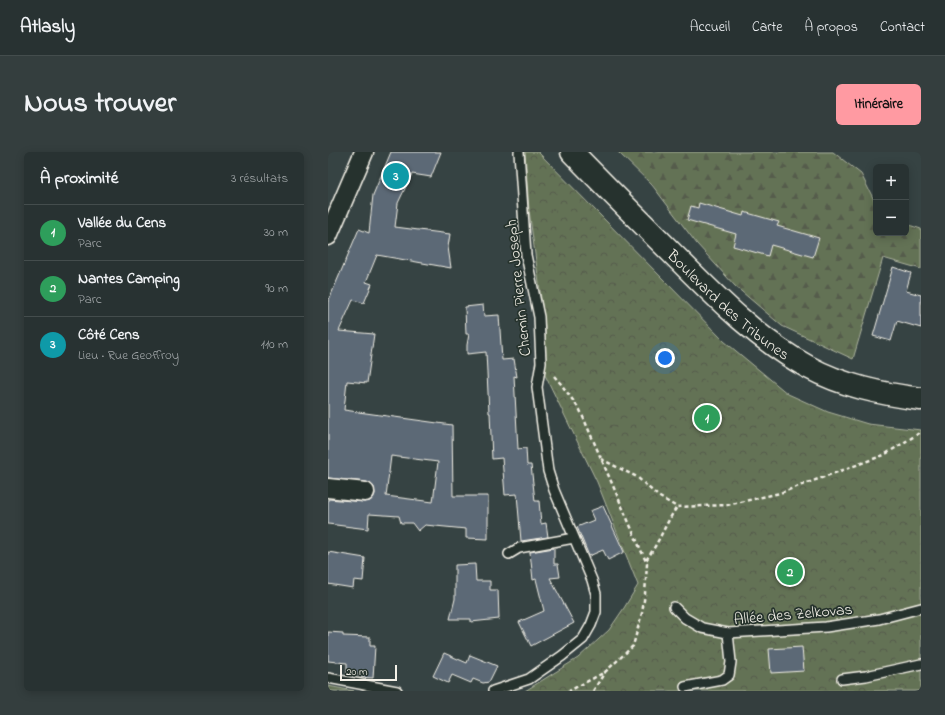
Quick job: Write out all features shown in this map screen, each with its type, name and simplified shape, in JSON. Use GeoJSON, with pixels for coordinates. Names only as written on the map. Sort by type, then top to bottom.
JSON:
{"type":"FeatureCollection","features":[{"type":"Feature","properties":{"kind":"street"},"geometry":{"type":"LineString","coordinates":[[328,236],[364,152]]}},
{"type":"Feature","properties":{"kind":"street","name":"Boulevard des Tribunes"},"geometry":{"type":"LineString","coordinates":[[572,152],[713,295],[762,338],[809,367],[837,380],[866,389],[902,397],[921,399]]}},
{"type":"Feature","properties":{"kind":"street"},"geometry":{"type":"LineString","coordinates":[[328,488],[365,492]]}},
{"type":"Feature","properties":{"kind":"lane","name":"Chemin Pierre Joseph"},"geometry":{"type":"LineString","coordinates":[[493,691],[529,679],[562,656],[583,639],[596,612],[596,594],[592,580],[554,490],[548,471],[537,387],[541,363],[539,317],[526,255],[519,152]]}},
{"type":"Feature","properties":{"kind":"lane"},"geometry":{"type":"LineString","coordinates":[[509,554],[519,548],[574,538]]}},
{"type":"Feature","properties":{"kind":"lane","name":"Allée des Zelkovas"},"geometry":{"type":"LineString","coordinates":[[674,607],[686,618],[702,628],[728,633],[826,627],[879,619],[921,608]]}},
{"type":"Feature","properties":{"kind":"lane"},"geometry":{"type":"LineString","coordinates":[[685,687],[722,680],[729,675],[731,662],[728,633]]}},
{"type":"Feature","properties":{"kind":"lane"},"geometry":{"type":"LineString","coordinates":[[842,679],[866,676],[921,664]]}},
{"type":"Feature","properties":{"kind":"lane"},"geometry":{"type":"LineString","coordinates":[[328,678],[397,691]]}},
{"type":"Feature","properties":{"kind":"path"},"geometry":{"type":"LineString","coordinates":[[541,363],[561,384],[580,410],[647,564],[642,613],[633,646],[605,672],[593,691]]}},
{"type":"Feature","properties":{"kind":"path"},"geometry":{"type":"LineString","coordinates":[[601,458],[637,477],[658,496],[677,507],[726,505],[780,493],[884,455],[921,432]]}},
{"type":"Feature","properties":{"kind":"path"},"geometry":{"type":"LineString","coordinates":[[646,561],[656,546],[670,517],[677,507]]}},
{"type":"Feature","properties":{"kind":"path"},"geometry":{"type":"LineString","coordinates":[[569,691],[605,672]]}},
{"type":"Feature","properties":{"kind":"green space"},"geometry":{"type":"Polygon","coordinates":[[[525,152],[538,152],[724,341],[788,394],[828,412],[868,424],[921,430],[921,691],[525,691],[578,658],[609,630],[638,585],[597,482],[545,375],[545,327],[529,210],[525,152]]]}},
{"type":"Feature","properties":{"kind":"green space"},"geometry":{"type":"Polygon","coordinates":[[[618,152],[833,152],[861,174],[873,198],[873,236],[909,236],[909,225],[921,229],[921,269],[883,258],[853,359],[782,326],[735,286],[697,244],[652,185],[618,152]]]}},
{"type":"Feature","properties":{"kind":"green space"},"geometry":{"type":"Polygon","coordinates":[[[328,686],[354,691],[328,691],[328,686]]]}},
{"type":"Feature","properties":{"kind":"building"},"geometry":{"type":"Polygon","coordinates":[[[391,152],[441,152],[431,177],[412,174],[398,203],[395,227],[450,234],[448,247],[451,268],[377,255],[366,282],[372,284],[364,303],[353,300],[339,331],[374,334],[367,383],[347,381],[344,410],[452,425],[453,496],[488,496],[488,539],[466,538],[466,529],[425,525],[418,531],[412,523],[401,523],[399,516],[369,514],[368,529],[328,524],[328,499],[364,502],[370,501],[375,494],[374,487],[367,482],[328,478],[328,302],[359,229],[369,233],[373,195],[391,152]],[[391,456],[386,496],[433,502],[438,462],[391,456]]]}},
{"type":"Feature","properties":{"kind":"building"},"geometry":{"type":"Polygon","coordinates":[[[699,203],[743,216],[744,212],[779,222],[777,226],[819,238],[813,257],[771,245],[768,256],[733,246],[736,234],[687,220],[691,206],[698,208],[699,203]]]}},
{"type":"Feature","properties":{"kind":"building"},"geometry":{"type":"Polygon","coordinates":[[[893,267],[911,273],[906,291],[921,295],[921,328],[897,321],[891,341],[873,336],[893,267]]]}},
{"type":"Feature","properties":{"kind":"building"},"geometry":{"type":"Polygon","coordinates":[[[483,305],[484,316],[499,315],[502,360],[514,359],[517,377],[514,376],[518,449],[526,448],[527,465],[531,465],[535,501],[539,501],[541,524],[546,523],[548,537],[521,541],[517,494],[505,495],[502,458],[492,459],[486,352],[467,354],[469,334],[466,334],[465,307],[483,305]]]}},
{"type":"Feature","properties":{"kind":"building"},"geometry":{"type":"Polygon","coordinates":[[[603,506],[624,552],[608,560],[603,550],[589,556],[577,527],[594,520],[590,511],[603,506]]]}},
{"type":"Feature","properties":{"kind":"building"},"geometry":{"type":"Polygon","coordinates":[[[554,548],[554,564],[558,564],[560,577],[550,578],[574,623],[531,646],[519,622],[544,611],[536,579],[533,580],[530,552],[554,548]]]}},
{"type":"Feature","properties":{"kind":"building"},"geometry":{"type":"Polygon","coordinates":[[[328,552],[365,558],[363,581],[354,580],[353,588],[328,584],[328,552]]]}},
{"type":"Feature","properties":{"kind":"building"},"geometry":{"type":"Polygon","coordinates":[[[475,564],[476,581],[490,581],[490,590],[498,590],[499,619],[471,622],[471,619],[450,619],[455,599],[455,565],[475,564]]]}},
{"type":"Feature","properties":{"kind":"building"},"geometry":{"type":"Polygon","coordinates":[[[328,632],[343,633],[343,636],[370,637],[370,646],[375,646],[373,678],[359,677],[359,674],[347,674],[347,663],[328,661],[328,632]]]}},
{"type":"Feature","properties":{"kind":"building"},"geometry":{"type":"Polygon","coordinates":[[[802,647],[804,671],[771,673],[769,649],[802,647]]]}},
{"type":"Feature","properties":{"kind":"building"},"geometry":{"type":"Polygon","coordinates":[[[444,653],[467,663],[470,655],[497,666],[489,682],[483,683],[473,679],[471,683],[452,675],[448,683],[433,676],[444,653]]]}},
{"type":"Feature","properties":{"kind":"place","name":"Côté Cens"},"geometry":{"type":"Point","coordinates":[396,176]}},
{"type":"Feature","properties":{"kind":"place","name":"Vallée du Cens"},"geometry":{"type":"Point","coordinates":[707,418]}},
{"type":"Feature","properties":{"kind":"place","name":"Nantes Camping"},"geometry":{"type":"Point","coordinates":[790,572]}}]}
